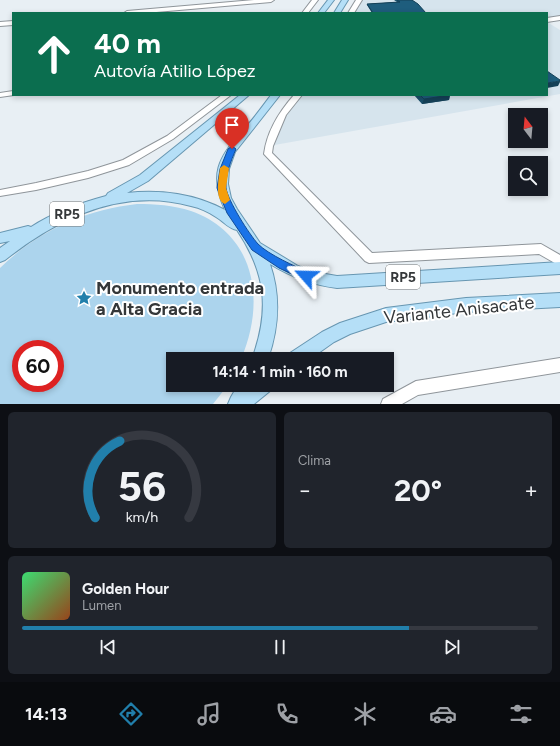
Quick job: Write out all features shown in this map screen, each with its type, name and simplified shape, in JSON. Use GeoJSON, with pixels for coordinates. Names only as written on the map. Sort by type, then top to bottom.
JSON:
{"type":"FeatureCollection","features":[{"type":"Feature","properties":{"kind":"main road"},"geometry":{"type":"LineString","coordinates":[[322,12],[331,0]]}},
{"type":"Feature","properties":{"kind":"main road"},"geometry":{"type":"LineString","coordinates":[[338,12],[345,0]]}},
{"type":"Feature","properties":{"kind":"main road","name":"RP5"},"geometry":{"type":"LineString","coordinates":[[0,256],[37,229],[57,218],[125,190],[144,178],[243,96]]}},
{"type":"Feature","properties":{"kind":"main road","name":"RP5"},"geometry":{"type":"LineString","coordinates":[[262,352],[270,325],[271,302],[269,282],[263,263],[255,247],[231,213],[223,195],[222,188],[224,169],[232,149],[275,96]]}},
{"type":"Feature","properties":{"kind":"main road","name":"RP5"},"geometry":{"type":"LineString","coordinates":[[98,202],[141,195],[181,198],[199,203],[216,211],[232,221],[245,234]]}},
{"type":"Feature","properties":{"kind":"main road"},"geometry":{"type":"LineString","coordinates":[[0,238],[37,229]]}},
{"type":"Feature","properties":{"kind":"main road","name":"Variante Anisacate"},"geometry":{"type":"LineString","coordinates":[[255,247],[298,273],[313,279],[331,281],[560,268]]}},
{"type":"Feature","properties":{"kind":"main road","name":"Variante Anisacate"},"geometry":{"type":"LineString","coordinates":[[306,352],[328,337],[346,328],[386,315],[466,305],[560,300]]}},
{"type":"Feature","properties":{"kind":"main road"},"geometry":{"type":"LineString","coordinates":[[237,404],[244,392]]}},
{"type":"Feature","properties":{"kind":"main road"},"geometry":{"type":"LineString","coordinates":[[240,404],[255,392]]}},
{"type":"Feature","properties":{"kind":"street"},"geometry":{"type":"LineString","coordinates":[[137,12],[271,0]]}},
{"type":"Feature","properties":{"kind":"street"},"geometry":{"type":"LineString","coordinates":[[306,12],[315,0]]}},
{"type":"Feature","properties":{"kind":"street"},"geometry":{"type":"LineString","coordinates":[[352,12],[359,0]]}},
{"type":"Feature","properties":{"kind":"street"},"geometry":{"type":"LineString","coordinates":[[548,20],[560,18]]}},
{"type":"Feature","properties":{"kind":"street"},"geometry":{"type":"LineString","coordinates":[[0,24],[12,23]]}},
{"type":"Feature","properties":{"kind":"street"},"geometry":{"type":"LineString","coordinates":[[0,95],[12,93]]}},
{"type":"Feature","properties":{"kind":"street"},"geometry":{"type":"LineString","coordinates":[[0,192],[96,173],[132,160],[198,118],[226,96]]}},
{"type":"Feature","properties":{"kind":"street"},"geometry":{"type":"LineString","coordinates":[[297,96],[282,114],[269,146],[268,154],[368,258],[541,249],[560,260]]}},
{"type":"Feature","properties":{"kind":"street"},"geometry":{"type":"LineString","coordinates":[[388,404],[416,388],[560,365]]}},
{"type":"Feature","properties":{"kind":"shaded area"},"geometry":{"type":"Polygon","coordinates":[[[362,0],[560,0],[560,16],[548,18],[548,12],[352,12],[362,0]]]}},
{"type":"Feature","properties":{"kind":"shaded area"},"geometry":{"type":"Polygon","coordinates":[[[548,23],[560,30],[560,94],[269,146],[282,114],[297,96],[548,96],[548,23]]]}},
{"type":"Feature","properties":{"kind":"shaded area"},"geometry":{"type":"Polygon","coordinates":[[[137,204],[150,204],[171,206],[191,211],[213,222],[230,236],[242,253],[250,272],[253,293],[253,315],[249,337],[244,352],[166,352],[166,392],[222,392],[213,404],[0,404],[0,268],[30,243],[46,233],[63,224],[99,211],[137,204]]]}},
{"type":"Feature","properties":{"kind":"building"},"geometry":{"type":"Polygon","coordinates":[[[397,0],[412,0],[425,12],[372,12],[367,4],[400,2],[397,0]]]}},
{"type":"Feature","properties":{"kind":"building"},"geometry":{"type":"Polygon","coordinates":[[[548,72],[560,80],[548,83],[548,72]]]}},
{"type":"Feature","properties":{"kind":"building"},"geometry":{"type":"Polygon","coordinates":[[[421,96],[444,96],[424,99],[421,96]]]}},
{"type":"Feature","properties":{"kind":"slow traffic"},"geometry":{"type":"LineString","coordinates":[[224,168],[222,188],[225,200]]}},
{"type":"Feature","properties":{"kind":"place","name":"Monumento entrada a Alta Gracia"},"geometry":{"type":"Point","coordinates":[84,298]}},
{"type":"Feature","properties":{"kind":"route"},"geometry":{"type":"LineString","coordinates":[[232,149],[226,162],[222,182],[223,195],[231,213],[255,247],[282,264],[306,276]]}}]}
